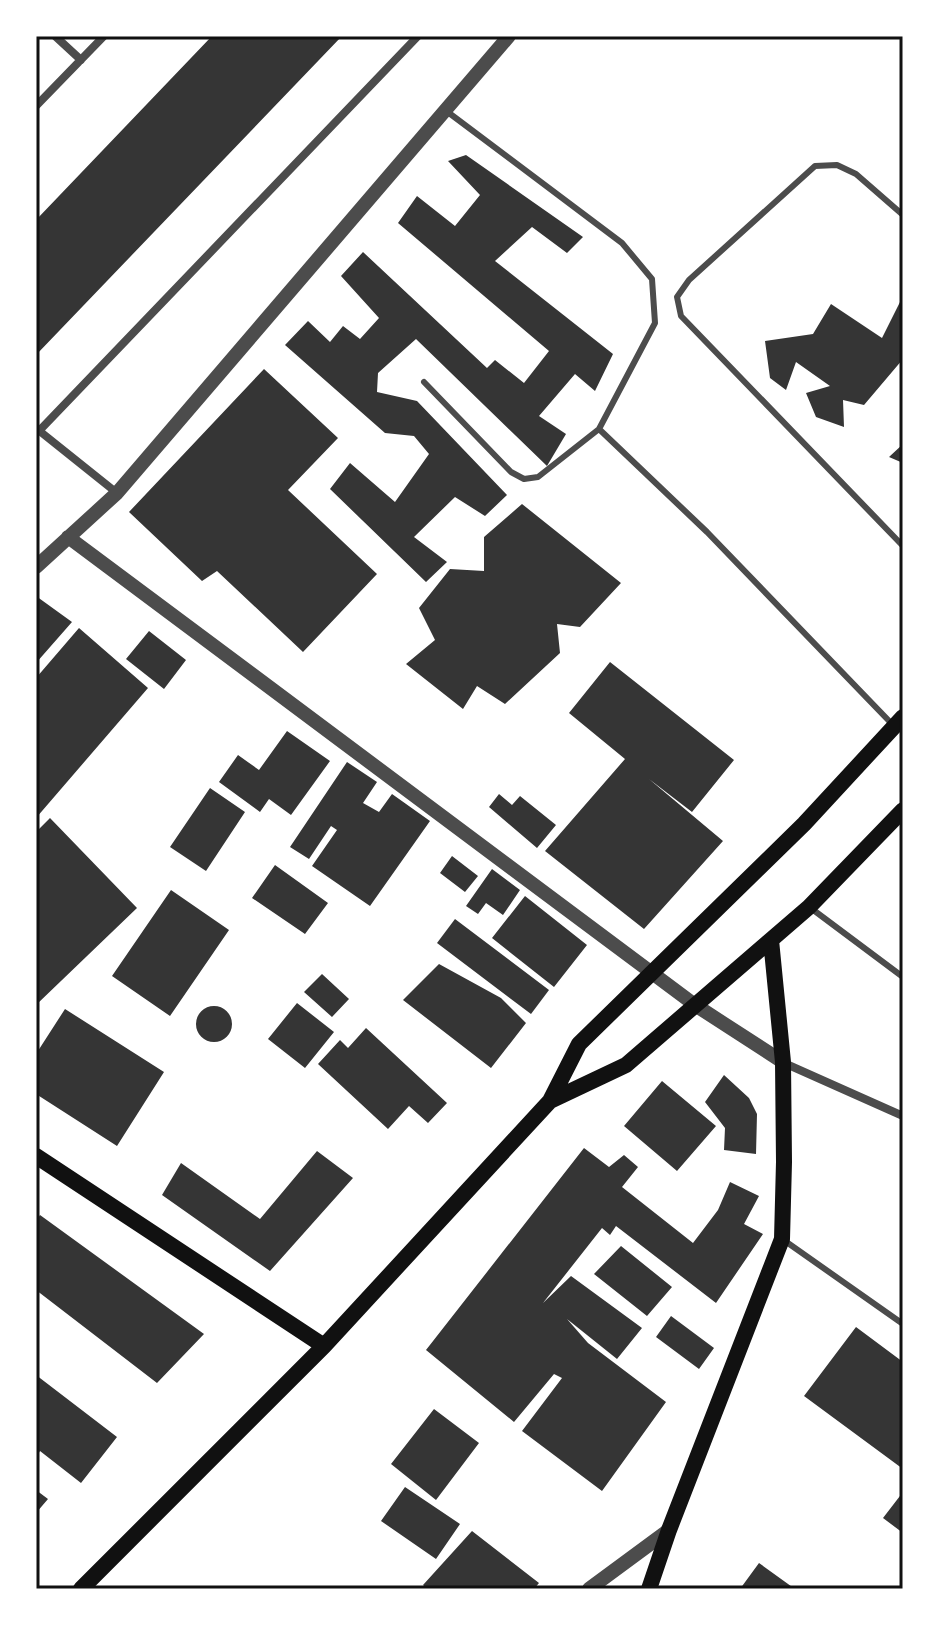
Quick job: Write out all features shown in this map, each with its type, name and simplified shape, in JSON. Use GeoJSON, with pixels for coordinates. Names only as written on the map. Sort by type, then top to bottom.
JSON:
{"type":"FeatureCollection","features":[{"type":"Feature","properties":{"kind":"main road"},"geometry":{"type":"LineString","coordinates":[[81,1589],[324,1346],[550,1101],[579,1044],[804,824],[899,722]]}},
{"type":"Feature","properties":{"kind":"main road"},"geometry":{"type":"LineString","coordinates":[[550,1101],[626,1065],[809,907],[903,810]]}},
{"type":"Feature","properties":{"kind":"main road"},"geometry":{"type":"LineString","coordinates":[[649,1589],[782,1239],[783,1062],[771,940]]}},
{"type":"Feature","properties":{"kind":"main road"},"geometry":{"type":"LineString","coordinates":[[36,1156],[324,1346]]}},
{"type":"Feature","properties":{"kind":"street"},"geometry":{"type":"LineString","coordinates":[[55,36],[81,60]]}},
{"type":"Feature","properties":{"kind":"street"},"geometry":{"type":"LineString","coordinates":[[36,106],[104,36]]}},
{"type":"Feature","properties":{"kind":"street"},"geometry":{"type":"LineString","coordinates":[[117,493],[38,430],[418,36]]}},
{"type":"Feature","properties":{"kind":"street"},"geometry":{"type":"LineString","coordinates":[[36,567],[117,493],[503,38]]}},
{"type":"Feature","properties":{"kind":"street"},"geometry":{"type":"LineString","coordinates":[[68,537],[695,1005],[783,1062],[903,1116]]}},
{"type":"Feature","properties":{"kind":"street"},"geometry":{"type":"LineString","coordinates":[[589,1589],[669,1530]]}},
{"type":"Feature","properties":{"kind":"lane"},"geometry":{"type":"LineString","coordinates":[[424,382],[511,472],[524,479],[538,477],[599,429],[655,323],[652,279],[622,243],[445,110]]}},
{"type":"Feature","properties":{"kind":"lane"},"geometry":{"type":"LineString","coordinates":[[903,215],[856,174],[837,165],[815,166],[689,280],[677,297],[681,316],[903,546]]}},
{"type":"Feature","properties":{"kind":"lane"},"geometry":{"type":"LineString","coordinates":[[599,429],[899,722]]}},
{"type":"Feature","properties":{"kind":"lane"},"geometry":{"type":"LineString","coordinates":[[809,907],[903,977]]}},
{"type":"Feature","properties":{"kind":"lane"},"geometry":{"type":"LineString","coordinates":[[782,1239],[903,1324]]}},
{"type":"Feature","properties":{"kind":"building"},"geometry":{"type":"Polygon","coordinates":[[[212,36],[342,36],[36,355],[36,220],[212,36]]]}},
{"type":"Feature","properties":{"kind":"building"},"geometry":{"type":"Polygon","coordinates":[[[466,155],[583,237],[567,253],[532,227],[495,261],[613,354],[595,391],[575,374],[539,416],[566,434],[547,466],[416,339],[378,373],[377,392],[417,401],[507,495],[485,516],[455,497],[414,537],[447,562],[426,582],[330,489],[350,463],[395,502],[429,454],[414,436],[385,433],[285,345],[308,321],[330,342],[343,326],[360,339],[379,318],[341,276],[363,252],[487,368],[495,360],[524,383],[549,351],[398,223],[417,196],[455,226],[480,195],[448,161],[466,155]]]}},
{"type":"Feature","properties":{"kind":"building"},"geometry":{"type":"Polygon","coordinates":[[[903,296],[903,359],[864,405],[843,400],[844,427],[816,417],[806,393],[830,386],[796,362],[786,390],[770,378],[765,341],[813,334],[831,304],[882,338],[903,296]]]}},
{"type":"Feature","properties":{"kind":"building"},"geometry":{"type":"Polygon","coordinates":[[[264,369],[338,438],[288,490],[377,574],[303,652],[217,571],[202,581],[129,512],[264,369]]]}},
{"type":"Feature","properties":{"kind":"building"},"geometry":{"type":"Polygon","coordinates":[[[903,444],[903,463],[889,457],[903,444]]]}},
{"type":"Feature","properties":{"kind":"building"},"geometry":{"type":"Polygon","coordinates":[[[522,504],[621,583],[580,627],[557,624],[560,653],[505,704],[477,686],[463,709],[406,664],[435,640],[419,608],[450,569],[484,571],[484,537],[522,504]]]}},
{"type":"Feature","properties":{"kind":"building"},"geometry":{"type":"Polygon","coordinates":[[[36,596],[72,622],[36,663],[36,596]]]}},
{"type":"Feature","properties":{"kind":"building"},"geometry":{"type":"Polygon","coordinates":[[[79,628],[148,688],[36,818],[36,678],[79,628]]]}},
{"type":"Feature","properties":{"kind":"building"},"geometry":{"type":"Polygon","coordinates":[[[149,631],[186,660],[164,689],[126,659],[149,631]]]}},
{"type":"Feature","properties":{"kind":"building"},"geometry":{"type":"Polygon","coordinates":[[[610,662],[734,760],[692,812],[649,779],[723,841],[644,929],[545,851],[625,759],[569,713],[610,662]]]}},
{"type":"Feature","properties":{"kind":"building"},"geometry":{"type":"Polygon","coordinates":[[[287,731],[330,761],[291,815],[269,799],[260,812],[219,782],[238,755],[259,770],[287,731]]]}},
{"type":"Feature","properties":{"kind":"building"},"geometry":{"type":"Polygon","coordinates":[[[347,762],[377,782],[363,803],[379,812],[392,794],[430,821],[370,906],[312,866],[337,830],[331,826],[309,859],[290,847],[347,762]]]}},
{"type":"Feature","properties":{"kind":"building"},"geometry":{"type":"Polygon","coordinates":[[[210,788],[245,812],[206,871],[170,847],[210,788]]]}},
{"type":"Feature","properties":{"kind":"building"},"geometry":{"type":"Polygon","coordinates":[[[499,794],[512,805],[520,796],[556,825],[537,848],[489,807],[499,794]]]}},
{"type":"Feature","properties":{"kind":"building"},"geometry":{"type":"Polygon","coordinates":[[[50,818],[137,908],[36,1005],[36,832],[50,818]]]}},
{"type":"Feature","properties":{"kind":"building"},"geometry":{"type":"Polygon","coordinates":[[[452,856],[478,876],[465,892],[440,873],[452,856]]]}},
{"type":"Feature","properties":{"kind":"building"},"geometry":{"type":"Polygon","coordinates":[[[275,865],[328,903],[305,934],[252,898],[275,865]]]}},
{"type":"Feature","properties":{"kind":"building"},"geometry":{"type":"Polygon","coordinates":[[[492,869],[520,890],[503,915],[486,903],[478,914],[466,906],[492,869]]]}},
{"type":"Feature","properties":{"kind":"building"},"geometry":{"type":"Polygon","coordinates":[[[171,890],[229,930],[170,1016],[112,976],[171,890]]]}},
{"type":"Feature","properties":{"kind":"building"},"geometry":{"type":"Polygon","coordinates":[[[525,896],[587,945],[554,987],[492,938],[525,896]]]}},
{"type":"Feature","properties":{"kind":"building"},"geometry":{"type":"Polygon","coordinates":[[[455,919],[549,990],[531,1014],[437,943],[455,919]]]}},
{"type":"Feature","properties":{"kind":"building"},"geometry":{"type":"Polygon","coordinates":[[[439,964],[501,998],[526,1023],[491,1068],[403,1000],[439,964]]]}},
{"type":"Feature","properties":{"kind":"building"},"geometry":{"type":"Polygon","coordinates":[[[322,974],[349,999],[332,1017],[304,992],[322,974]]]}},
{"type":"Feature","properties":{"kind":"building"},"geometry":{"type":"Polygon","coordinates":[[[297,1003],[334,1032],[305,1068],[268,1039],[297,1003]]]}},
{"type":"Feature","properties":{"kind":"building"},"geometry":{"type":"Polygon","coordinates":[[[214,1006],[226,1012],[232,1024],[226,1036],[214,1042],[202,1036],[196,1024],[202,1012],[214,1006]]]}},
{"type":"Feature","properties":{"kind":"building"},"geometry":{"type":"Polygon","coordinates":[[[65,1009],[164,1072],[117,1146],[36,1094],[36,1054],[65,1009]]]}},
{"type":"Feature","properties":{"kind":"building"},"geometry":{"type":"Polygon","coordinates":[[[366,1028],[447,1103],[428,1123],[409,1106],[388,1129],[318,1064],[340,1040],[348,1048],[366,1028]]]}},
{"type":"Feature","properties":{"kind":"building"},"geometry":{"type":"Polygon","coordinates":[[[724,1075],[749,1098],[757,1114],[756,1154],[724,1150],[725,1128],[705,1102],[724,1075]]]}},
{"type":"Feature","properties":{"kind":"building"},"geometry":{"type":"Polygon","coordinates":[[[662,1081],[716,1126],[677,1171],[624,1126],[662,1081]]]}},
{"type":"Feature","properties":{"kind":"building"},"geometry":{"type":"Polygon","coordinates":[[[584,1148],[609,1167],[624,1155],[638,1167],[622,1187],[693,1243],[718,1210],[730,1182],[759,1196],[744,1224],[763,1234],[716,1303],[616,1226],[610,1235],[602,1228],[543,1303],[571,1276],[642,1328],[617,1359],[567,1319],[588,1343],[666,1402],[602,1491],[522,1431],[562,1378],[554,1374],[514,1422],[426,1350],[584,1148]]]}},
{"type":"Feature","properties":{"kind":"building"},"geometry":{"type":"Polygon","coordinates":[[[317,1151],[353,1178],[270,1271],[162,1195],[181,1163],[260,1219],[317,1151]]]}},
{"type":"Feature","properties":{"kind":"building"},"geometry":{"type":"Polygon","coordinates":[[[40,1215],[204,1334],[157,1383],[36,1290],[36,1221],[40,1215]]]}},
{"type":"Feature","properties":{"kind":"building"},"geometry":{"type":"Polygon","coordinates":[[[621,1246],[672,1287],[647,1316],[594,1274],[621,1246]]]}},
{"type":"Feature","properties":{"kind":"building"},"geometry":{"type":"Polygon","coordinates":[[[671,1316],[714,1348],[699,1369],[656,1337],[671,1316]]]}},
{"type":"Feature","properties":{"kind":"building"},"geometry":{"type":"Polygon","coordinates":[[[856,1327],[903,1362],[903,1469],[804,1396],[856,1327]]]}},
{"type":"Feature","properties":{"kind":"building"},"geometry":{"type":"Polygon","coordinates":[[[36,1375],[117,1437],[81,1483],[40,1451],[36,1458],[36,1375]]]}},
{"type":"Feature","properties":{"kind":"building"},"geometry":{"type":"Polygon","coordinates":[[[434,1409],[479,1443],[436,1500],[391,1464],[434,1409]]]}},
{"type":"Feature","properties":{"kind":"building"},"geometry":{"type":"Polygon","coordinates":[[[405,1487],[460,1524],[436,1559],[381,1521],[405,1487]]]}},
{"type":"Feature","properties":{"kind":"building"},"geometry":{"type":"Polygon","coordinates":[[[36,1490],[48,1499],[36,1513],[36,1490]]]}},
{"type":"Feature","properties":{"kind":"building"},"geometry":{"type":"Polygon","coordinates":[[[903,1492],[903,1533],[883,1518],[903,1492]]]}},
{"type":"Feature","properties":{"kind":"building"},"geometry":{"type":"Polygon","coordinates":[[[472,1531],[539,1583],[534,1589],[427,1589],[423,1585],[472,1531]]]}},
{"type":"Feature","properties":{"kind":"building"},"geometry":{"type":"Polygon","coordinates":[[[759,1563],[795,1589],[740,1589],[759,1563]]]}}]}
